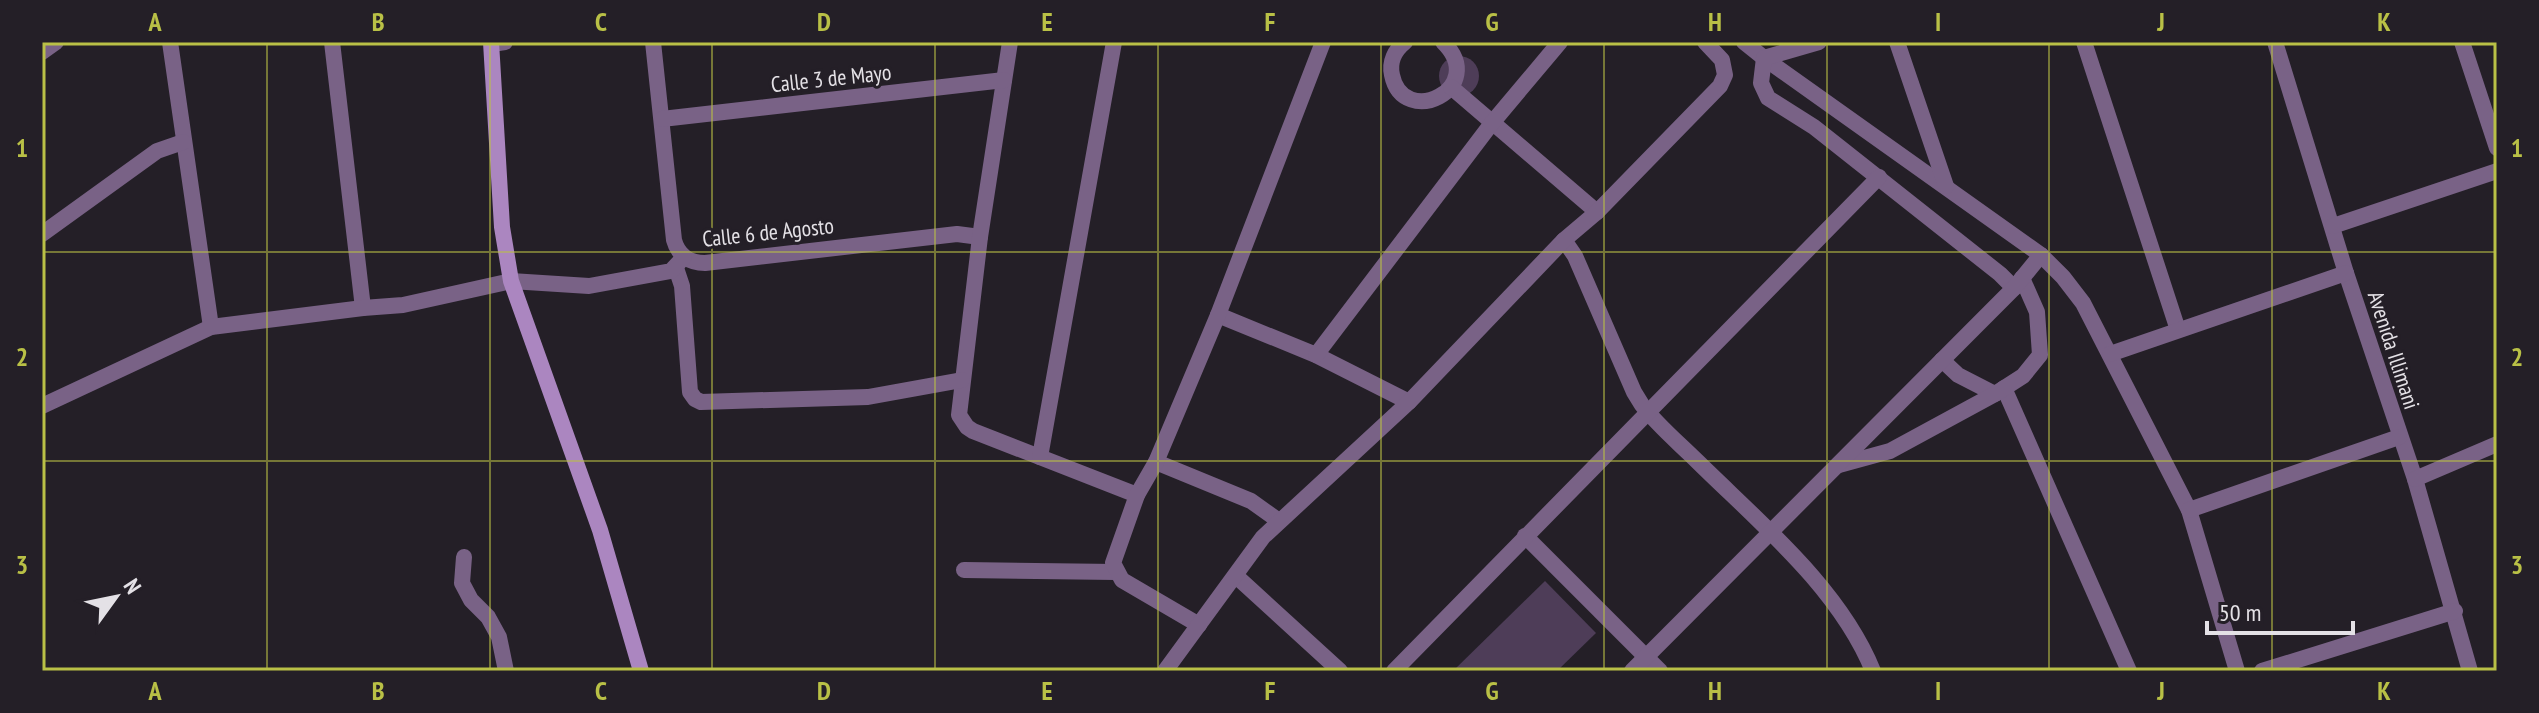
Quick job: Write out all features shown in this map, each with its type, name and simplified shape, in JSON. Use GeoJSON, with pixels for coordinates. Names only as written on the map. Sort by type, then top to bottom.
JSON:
{"type":"FeatureCollection","features":[{"type":"Feature","properties":{"kind":"street"},"geometry":{"type":"LineString","coordinates":[[42,52],[56,42]]}},
{"type":"Feature","properties":{"kind":"street"},"geometry":{"type":"LineString","coordinates":[[170,42],[211,327]]}},
{"type":"Feature","properties":{"kind":"street"},"geometry":{"type":"LineString","coordinates":[[332,42],[363,308]]}},
{"type":"Feature","properties":{"kind":"street","name":"Calle 6 de Agosto"},"geometry":{"type":"LineString","coordinates":[[653,42],[674,240],[680,263],[705,263],[957,234],[980,237]]}},
{"type":"Feature","properties":{"kind":"street"},"geometry":{"type":"LineString","coordinates":[[1010,42],[980,237],[959,415],[967,427],[1137,495]]}},
{"type":"Feature","properties":{"kind":"street"},"geometry":{"type":"LineString","coordinates":[[1040,457],[1114,42]]}},
{"type":"Feature","properties":{"kind":"street"},"geometry":{"type":"LineString","coordinates":[[1199,625],[1122,580],[1113,563],[1115,553],[1137,495],[1156,462],[1218,315],[1323,42]]}},
{"type":"Feature","properties":{"kind":"street"},"geometry":{"type":"LineString","coordinates":[[1405,42],[1395,53],[1391,75],[1395,86],[1403,94],[1424,102],[1435,100],[1451,87],[1457,68],[1455,58],[1443,42]]}},
{"type":"Feature","properties":{"kind":"street"},"geometry":{"type":"LineString","coordinates":[[1316,355],[1492,123],[1560,42]]}},
{"type":"Feature","properties":{"kind":"street"},"geometry":{"type":"LineString","coordinates":[[1165,671],[1263,537],[1409,402],[1564,240],[1597,212],[1720,86],[1725,75],[1722,60],[1705,42]]}},
{"type":"Feature","properties":{"kind":"street"},"geometry":{"type":"LineString","coordinates":[[1744,42],[2041,255],[2063,277],[2083,303],[2189,510],[2237,671]]}},
{"type":"Feature","properties":{"kind":"street"},"geometry":{"type":"LineString","coordinates":[[1764,58],[1819,42]]}},
{"type":"Feature","properties":{"kind":"street"},"geometry":{"type":"LineString","coordinates":[[1897,42],[1946,186]]}},
{"type":"Feature","properties":{"kind":"street"},"geometry":{"type":"LineString","coordinates":[[2084,42],[2178,330]]}},
{"type":"Feature","properties":{"kind":"street","name":"Avenida Illimani"},"geometry":{"type":"LineString","coordinates":[[2275,42],[2346,273],[2415,479],[2470,671]]}},
{"type":"Feature","properties":{"kind":"street"},"geometry":{"type":"LineString","coordinates":[[2462,42],[2497,148]]}},
{"type":"Feature","properties":{"kind":"street"},"geometry":{"type":"LineString","coordinates":[[496,43],[502,227],[511,281],[600,530],[641,671]]}},
{"type":"Feature","properties":{"kind":"street"},"geometry":{"type":"LineString","coordinates":[[1764,58],[1761,83],[1768,98],[1814,127],[2000,274],[2018,283],[2037,312],[2040,355],[2023,376],[1890,451],[1837,466]]}},
{"type":"Feature","properties":{"kind":"street","name":"Calle 3 de Mayo"},"geometry":{"type":"LineString","coordinates":[[662,119],[1004,80]]}},
{"type":"Feature","properties":{"kind":"street"},"geometry":{"type":"LineString","coordinates":[[1451,87],[1597,212]]}},
{"type":"Feature","properties":{"kind":"street"},"geometry":{"type":"LineString","coordinates":[[42,234],[157,151],[183,142]]}},
{"type":"Feature","properties":{"kind":"street"},"geometry":{"type":"LineString","coordinates":[[2333,226],[2497,171]]}},
{"type":"Feature","properties":{"kind":"street"},"geometry":{"type":"LineString","coordinates":[[1394,671],[1879,177]]}},
{"type":"Feature","properties":{"kind":"street"},"geometry":{"type":"LineString","coordinates":[[1564,240],[1575,256],[1634,392],[1649,414],[1771,533],[1837,606],[1858,638],[1873,671]]}},
{"type":"Feature","properties":{"kind":"street"},"geometry":{"type":"LineString","coordinates":[[1632,671],[2018,283],[2041,255]]}},
{"type":"Feature","properties":{"kind":"street"},"geometry":{"type":"LineString","coordinates":[[42,406],[211,327],[403,305],[511,281],[589,286],[680,263],[690,392],[701,402],[868,397],[962,380]]}},
{"type":"Feature","properties":{"kind":"street"},"geometry":{"type":"LineString","coordinates":[[2110,354],[2346,273]]}},
{"type":"Feature","properties":{"kind":"street"},"geometry":{"type":"LineString","coordinates":[[1218,315],[1316,355],[1409,402]]}},
{"type":"Feature","properties":{"kind":"street"},"geometry":{"type":"LineString","coordinates":[[1942,360],[1958,375],[1999,391],[2129,671]]}},
{"type":"Feature","properties":{"kind":"street"},"geometry":{"type":"LineString","coordinates":[[2189,510],[2399,437]]}},
{"type":"Feature","properties":{"kind":"street"},"geometry":{"type":"LineString","coordinates":[[2415,479],[2497,444]]}},
{"type":"Feature","properties":{"kind":"street"},"geometry":{"type":"LineString","coordinates":[[1156,462],[1251,501],[1279,521]]}},
{"type":"Feature","properties":{"kind":"street"},"geometry":{"type":"LineString","coordinates":[[1525,536],[1660,671]]}},
{"type":"Feature","properties":{"kind":"street"},"geometry":{"type":"LineString","coordinates":[[464,557],[462,583],[499,637],[506,671]]}},
{"type":"Feature","properties":{"kind":"street"},"geometry":{"type":"LineString","coordinates":[[964,570],[1116,572]]}},
{"type":"Feature","properties":{"kind":"street"},"geometry":{"type":"LineString","coordinates":[[1236,576],[1340,671]]}},
{"type":"Feature","properties":{"kind":"street"},"geometry":{"type":"LineString","coordinates":[[2262,671],[2455,611]]}},
{"type":"Feature","properties":{"kind":"shaded area"},"geometry":{"type":"Polygon","coordinates":[[[1459,56],[1473,62],[1479,76],[1473,90],[1459,96],[1445,90],[1439,76],[1445,62],[1459,56]]]}},
{"type":"Feature","properties":{"kind":"shaded area"},"geometry":{"type":"Polygon","coordinates":[[[1545,581],[1596,633],[1557,671],[1453,671],[1545,581]]]}}]}
